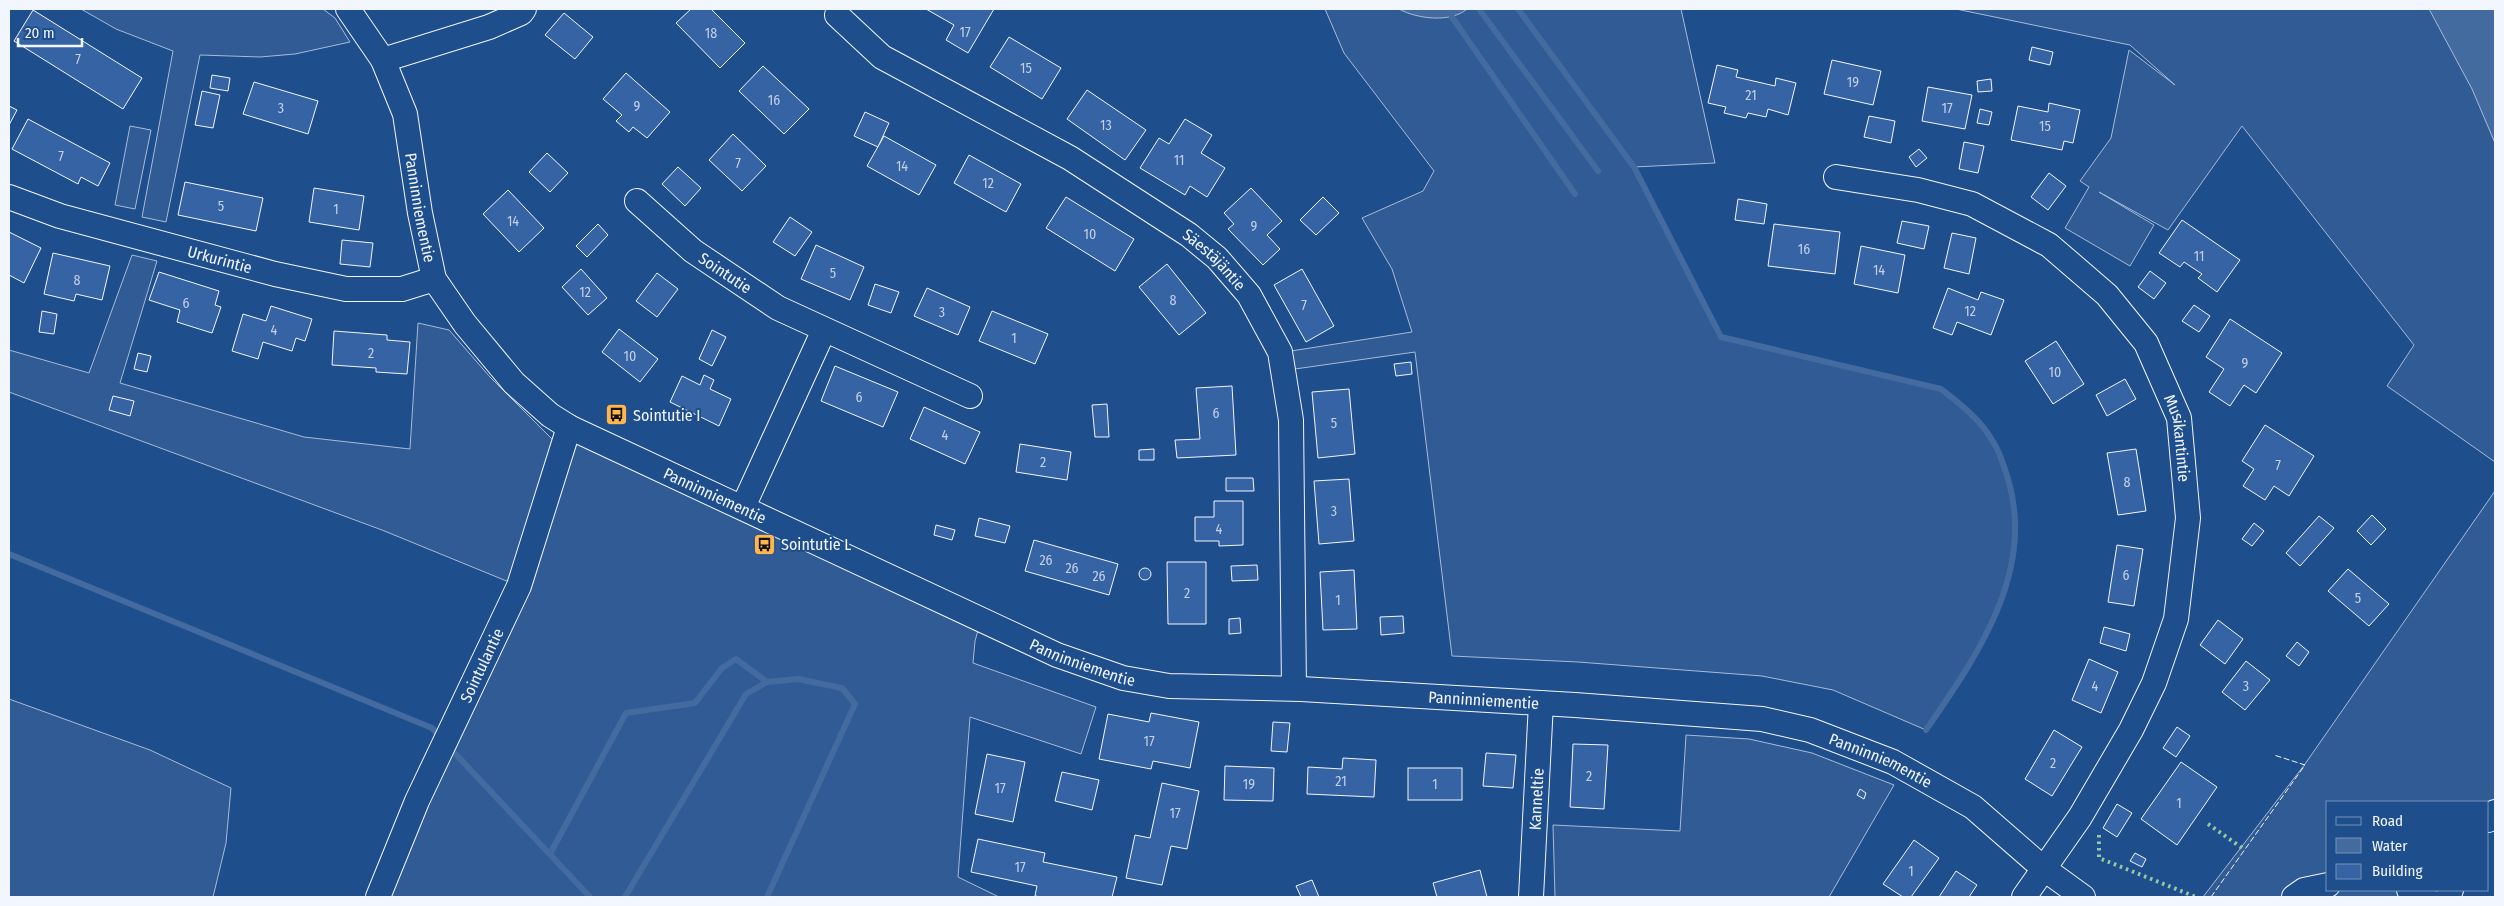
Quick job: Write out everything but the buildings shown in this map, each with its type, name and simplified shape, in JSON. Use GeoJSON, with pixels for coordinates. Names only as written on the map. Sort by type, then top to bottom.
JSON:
{"type":"FeatureCollection","features":[{"type":"Feature","properties":{"kind":"street","name":"Panninniementie"},"geometry":{"type":"LineString","coordinates":[[348,9],[383,60],[405,114],[420,213],[434,279],[465,324],[514,383],[550,415],[569,427],[981,620],[1087,666],[1123,678],[1169,686],[1294,688],[1762,719],[1816,731],[1893,762],[1973,807],[2043,868],[2083,897]]}},
{"type":"Feature","properties":{"kind":"street"},"geometry":{"type":"LineString","coordinates":[[383,60],[488,27],[521,13],[524,9]]}},
{"type":"Feature","properties":{"kind":"street","name":"Säestäjäntie"},"geometry":{"type":"LineString","coordinates":[[837,15],[882,57],[1070,158],[1189,235],[1217,258],[1249,295],[1280,352],[1292,420],[1294,688]]}},
{"type":"Feature","properties":{"kind":"street","name":"Musikantintie"},"geometry":{"type":"LineString","coordinates":[[1836,177],[1918,190],[1972,204],[2049,244],[2107,295],[2146,343],[2179,418],[2188,518],[2176,619],[2154,683],[2131,730],[2080,817],[2024,897]]}},
{"type":"Feature","properties":{"kind":"street","name":"Urkurintie"},"geometry":{"type":"LineString","coordinates":[[9,197],[60,216],[275,274],[346,290],[402,289],[434,279]]}},
{"type":"Feature","properties":{"kind":"street","name":"Sointutie"},"geometry":{"type":"LineString","coordinates":[[637,200],[687,246],[745,288],[778,308],[970,396]]}},
{"type":"Feature","properties":{"kind":"street"},"geometry":{"type":"LineString","coordinates":[[743,507],[824,330]]}},
{"type":"Feature","properties":{"kind":"street","name":"Sointulantie"},"geometry":{"type":"LineString","coordinates":[[378,897],[418,801],[519,586],[569,427]]}},
{"type":"Feature","properties":{"kind":"street","name":"Kanneltie"},"geometry":{"type":"LineString","coordinates":[[1531,897],[1541,703]]}},
{"type":"Feature","properties":{"kind":"street"},"geometry":{"type":"LineString","coordinates":[[2294,897],[2304,890],[2326,885]]}},
{"type":"Feature","properties":{"kind":"street"},"geometry":{"type":"LineString","coordinates":[[2411,891],[2426,897]]}},
{"type":"Feature","properties":{"kind":"shaded area"},"geometry":{"type":"Polygon","coordinates":[[[81,9],[323,9],[335,18],[350,42],[295,54],[260,57],[200,55],[166,222],[142,217],[173,51],[116,29],[81,9]]]}},
{"type":"Feature","properties":{"kind":"shaded area"},"geometry":{"type":"Polygon","coordinates":[[[1325,9],[1681,9],[1715,163],[1634,167],[1721,336],[1941,389],[1966,409],[1993,440],[2004,466],[2013,497],[2016,530],[2003,597],[1989,631],[1971,665],[1926,730],[1833,690],[1762,676],[1578,662],[1452,656],[1415,352],[1295,369],[1291,351],[1412,332],[1392,269],[1362,218],[1423,191],[1434,171],[1344,53],[1325,9]]]}},
{"type":"Feature","properties":{"kind":"shaded area"},"geometry":{"type":"Polygon","coordinates":[[[1956,9],[2495,9],[2495,462],[2387,386],[2414,345],[2242,126],[2168,230],[2099,192],[2154,225],[2130,266],[2065,228],[2089,187],[2080,181],[2111,138],[2129,50],[2175,85],[2130,45],[1956,9]]]}},
{"type":"Feature","properties":{"kind":"shaded area"},"geometry":{"type":"Polygon","coordinates":[[[130,126],[151,130],[135,209],[115,205],[130,126]]]}},
{"type":"Feature","properties":{"kind":"shaded area"},"geometry":{"type":"Polygon","coordinates":[[[132,255],[157,261],[120,383],[304,437],[410,449],[418,323],[449,330],[490,377],[553,440],[509,582],[382,530],[9,392],[9,350],[89,373],[132,255]]]}},
{"type":"Feature","properties":{"kind":"shaded area"},"geometry":{"type":"Polygon","coordinates":[[[569,427],[981,620],[975,641],[973,663],[1096,707],[1081,754],[970,717],[958,877],[999,897],[378,897],[519,586],[569,427]]]}},
{"type":"Feature","properties":{"kind":"shaded area"},"geometry":{"type":"Polygon","coordinates":[[[2495,491],[2495,812],[2489,819],[2489,801],[2326,801],[2326,891],[2451,891],[2448,897],[2203,897],[2305,764],[2495,491]]]}},
{"type":"Feature","properties":{"kind":"shaded area"},"geometry":{"type":"Polygon","coordinates":[[[9,699],[150,750],[231,788],[226,843],[213,897],[9,897],[9,699]]]}},
{"type":"Feature","properties":{"kind":"shaded area"},"geometry":{"type":"Polygon","coordinates":[[[1686,735],[1749,739],[1812,753],[1894,785],[1829,897],[1555,897],[1553,825],[1680,831],[1686,735]]]}},
{"type":"Feature","properties":{"kind":"water"},"geometry":{"type":"Polygon","coordinates":[[[1399,9],[1467,9],[1452,16],[1434,18],[1415,15],[1399,9]]]}},
{"type":"Feature","properties":{"kind":"water"},"geometry":{"type":"Polygon","coordinates":[[[2429,9],[2495,9],[2495,143],[2472,89],[2429,9]]]}},
{"type":"Feature","properties":{"kind":"waterway"},"geometry":{"type":"LineString","coordinates":[[1479,9],[1598,171]]}},
{"type":"Feature","properties":{"kind":"waterway"},"geometry":{"type":"LineString","coordinates":[[1518,9],[1634,167],[1721,337],[1941,389],[1976,419],[1995,444],[2008,479],[2015,513],[2014,547],[2008,580],[1997,612],[1982,643],[1926,730]]}},
{"type":"Feature","properties":{"kind":"waterway"},"geometry":{"type":"LineString","coordinates":[[1452,17],[1575,194]]}},
{"type":"Feature","properties":{"kind":"waterway"},"geometry":{"type":"LineString","coordinates":[[9,554],[432,728],[441,738]]}},
{"type":"Feature","properties":{"kind":"waterway"},"geometry":{"type":"LineString","coordinates":[[550,854],[626,713],[695,703],[722,668],[736,659],[767,682]]}},
{"type":"Feature","properties":{"kind":"waterway"},"geometry":{"type":"LineString","coordinates":[[625,897],[746,694],[767,682],[798,679],[842,688],[855,704],[767,897]]}},
{"type":"Feature","properties":{"kind":"waterway"},"geometry":{"type":"LineString","coordinates":[[448,746],[590,897]]}},
{"type":"Feature","properties":{"kind":"hedge"},"geometry":{"type":"LineString","coordinates":[[2208,824],[2245,850]]}},
{"type":"Feature","properties":{"kind":"hedge"},"geometry":{"type":"LineString","coordinates":[[2099,835],[2099,858],[2196,897]]}},
{"type":"Feature","properties":{"kind":"fence"},"geometry":{"type":"LineString","coordinates":[[2211,897],[2305,765],[2274,755]]}},
{"type":"Feature","properties":{"kind":"place","name":"Sointutie I"},"geometry":{"type":"Point","coordinates":[617,415]}},
{"type":"Feature","properties":{"kind":"place","name":"Sointutie L"},"geometry":{"type":"Point","coordinates":[765,544]}}]}
